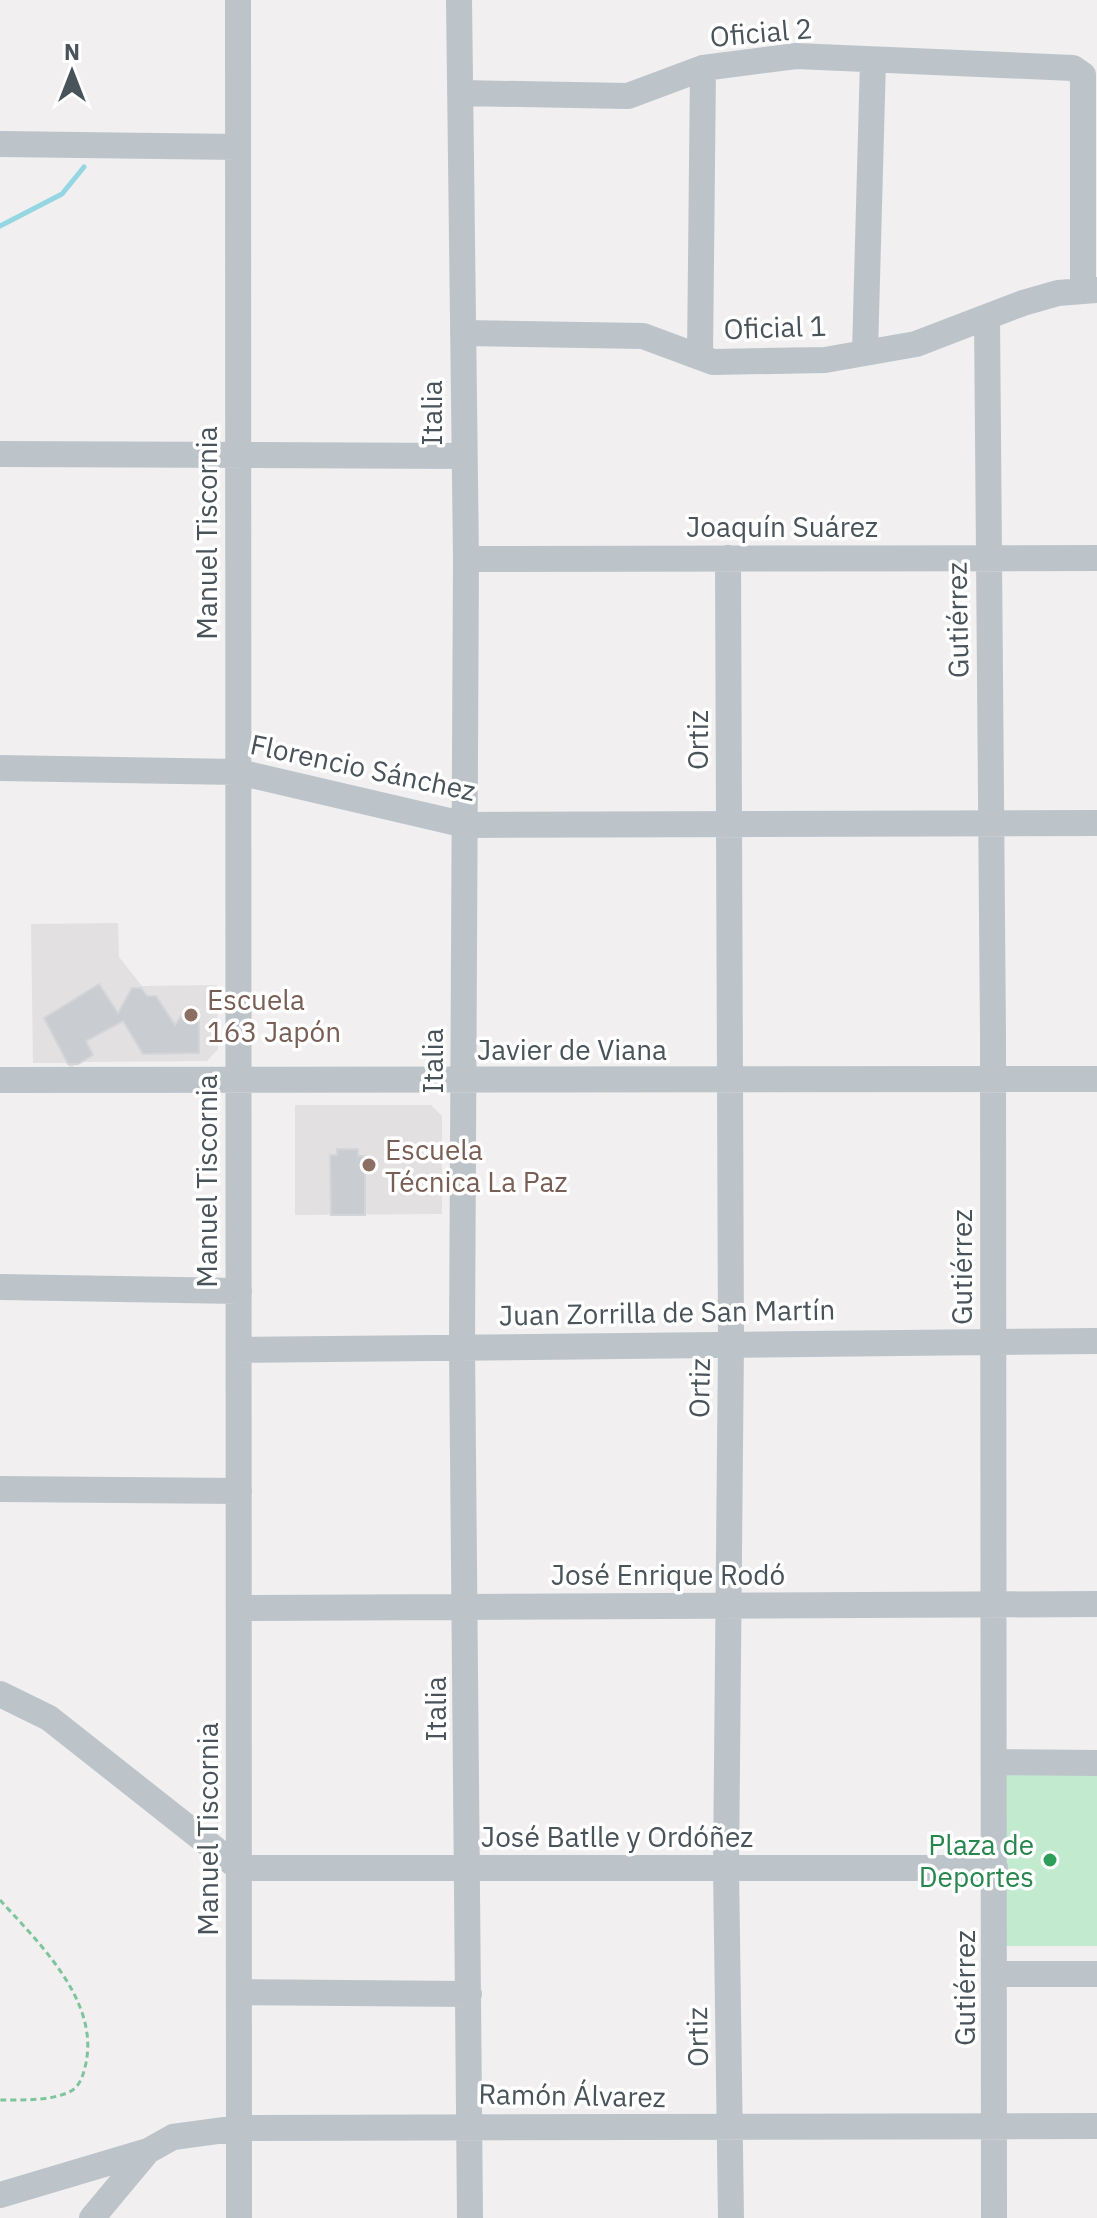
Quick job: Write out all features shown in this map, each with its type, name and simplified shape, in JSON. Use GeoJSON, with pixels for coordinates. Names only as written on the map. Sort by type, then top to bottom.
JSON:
{"type":"FeatureCollection","features":[{"type":"Feature","properties":{"kind":"street","name":"Manuel Tiscornia"},"geometry":{"type":"LineString","coordinates":[[238,0],[239,2218]]}},
{"type":"Feature","properties":{"kind":"street","name":"Italia"},"geometry":{"type":"LineString","coordinates":[[459,0],[462,456],[466,559],[462,1346],[470,2218]]}},
{"type":"Feature","properties":{"kind":"street","name":"Oficial 2"},"geometry":{"type":"LineString","coordinates":[[461,93],[628,96],[703,68],[796,56],[1073,68],[1083,75],[1090,290]]}},
{"type":"Feature","properties":{"kind":"street"},"geometry":{"type":"LineString","coordinates":[[865,353],[873,60]]}},
{"type":"Feature","properties":{"kind":"street"},"geometry":{"type":"LineString","coordinates":[[700,357],[703,68]]}},
{"type":"Feature","properties":{"kind":"street"},"geometry":{"type":"LineString","coordinates":[[0,144],[238,147]]}},
{"type":"Feature","properties":{"kind":"street","name":"Oficial 1"},"geometry":{"type":"LineString","coordinates":[[463,333],[643,336],[713,362],[751,364],[825,360],[916,344],[1058,293],[1090,290]]}},
{"type":"Feature","properties":{"kind":"street","name":"Gutiérrez"},"geometry":{"type":"LineString","coordinates":[[987,317],[993,1079],[994,2218]]}},
{"type":"Feature","properties":{"kind":"street"},"geometry":{"type":"LineString","coordinates":[[0,454],[462,456]]}},
{"type":"Feature","properties":{"kind":"street","name":"Ortiz"},"geometry":{"type":"LineString","coordinates":[[728,558],[731,1343],[726,1868],[731,2218]]}},
{"type":"Feature","properties":{"kind":"street","name":"Joaquín Suárez"},"geometry":{"type":"LineString","coordinates":[[466,559],[1097,558]]}},
{"type":"Feature","properties":{"kind":"street","name":"Florencio Sánchez"},"geometry":{"type":"LineString","coordinates":[[0,768],[238,772],[466,825],[1097,823]]}},
{"type":"Feature","properties":{"kind":"street","name":"Javier de Viana"},"geometry":{"type":"LineString","coordinates":[[0,1080],[1097,1079]]}},
{"type":"Feature","properties":{"kind":"street"},"geometry":{"type":"LineString","coordinates":[[0,1287],[239,1291]]}},
{"type":"Feature","properties":{"kind":"street","name":"Juan Zorrilla de San Martín"},"geometry":{"type":"LineString","coordinates":[[239,1350],[1097,1341]]}},
{"type":"Feature","properties":{"kind":"street"},"geometry":{"type":"LineString","coordinates":[[0,1489],[239,1491]]}},
{"type":"Feature","properties":{"kind":"street","name":"José Enrique Rodó"},"geometry":{"type":"LineString","coordinates":[[239,1608],[1097,1604]]}},
{"type":"Feature","properties":{"kind":"street"},"geometry":{"type":"LineString","coordinates":[[0,1694],[49,1718],[239,1868]]}},
{"type":"Feature","properties":{"kind":"street"},"geometry":{"type":"LineString","coordinates":[[995,1762],[1097,1763]]}},
{"type":"Feature","properties":{"kind":"street","name":"José Batlle y Ordóñez"},"geometry":{"type":"LineString","coordinates":[[239,1868],[995,1868]]}},
{"type":"Feature","properties":{"kind":"street"},"geometry":{"type":"LineString","coordinates":[[996,1974],[1097,1974]]}},
{"type":"Feature","properties":{"kind":"street"},"geometry":{"type":"LineString","coordinates":[[239,1992],[469,1994]]}},
{"type":"Feature","properties":{"kind":"street","name":"Ramón Álvarez"},"geometry":{"type":"LineString","coordinates":[[0,2197],[148,2151],[173,2137],[239,2128],[1097,2126]]}},
{"type":"Feature","properties":{"kind":"street"},"geometry":{"type":"LineString","coordinates":[[92,2218],[148,2151]]}},
{"type":"Feature","properties":{"kind":"street"},"geometry":{"type":"LineString","coordinates":[[0,2197],[6,2218]]}},
{"type":"Feature","properties":{"kind":"path"},"geometry":{"type":"LineString","coordinates":[[0,1900],[49,1953],[83,2021],[87,2057],[78,2086],[68,2093],[27,2100],[0,2100]]}},
{"type":"Feature","properties":{"kind":"shaded area"},"geometry":{"type":"Polygon","coordinates":[[[118,923],[119,957],[142,986],[217,985],[218,1049],[207,1061],[81,1062],[70,1068],[67,1063],[33,1063],[31,924],[118,923]]]}},
{"type":"Feature","properties":{"kind":"shaded area","name":"Escuela Técnica La Paz"},"geometry":{"type":"Polygon","coordinates":[[[295,1105],[431,1105],[442,1116],[442,1214],[295,1215],[295,1105]]]}},
{"type":"Feature","properties":{"kind":"green space","name":"Plaza de Deportes"},"geometry":{"type":"Polygon","coordinates":[[[1003,1773],[1097,1774],[1097,1946],[1003,1946],[1003,1773]]]}},
{"type":"Feature","properties":{"kind":"building"},"geometry":{"type":"Polygon","coordinates":[[[99,984],[118,1013],[132,988],[141,988],[147,996],[156,996],[175,1025],[183,1013],[193,1012],[199,1021],[199,1053],[143,1054],[123,1021],[86,1041],[93,1055],[78,1064],[68,1064],[44,1018],[99,984]]]}},
{"type":"Feature","properties":{"kind":"building"},"geometry":{"type":"Polygon","coordinates":[[[337,1149],[358,1149],[358,1156],[365,1156],[365,1215],[331,1215],[330,1155],[337,1155],[337,1149]]]}},
{"type":"Feature","properties":{"kind":"waterway"},"geometry":{"type":"LineString","coordinates":[[0,226],[62,194],[84,167]]}},
{"type":"Feature","properties":{"kind":"place","name":"Escuela 163 Japón"},"geometry":{"type":"Point","coordinates":[191,1015]}},
{"type":"Feature","properties":{"kind":"place","name":"Escuela Técnica La Paz"},"geometry":{"type":"Point","coordinates":[369,1165]}},
{"type":"Feature","properties":{"kind":"place","name":"Plaza de Deportes"},"geometry":{"type":"Point","coordinates":[1050,1860]}}]}
